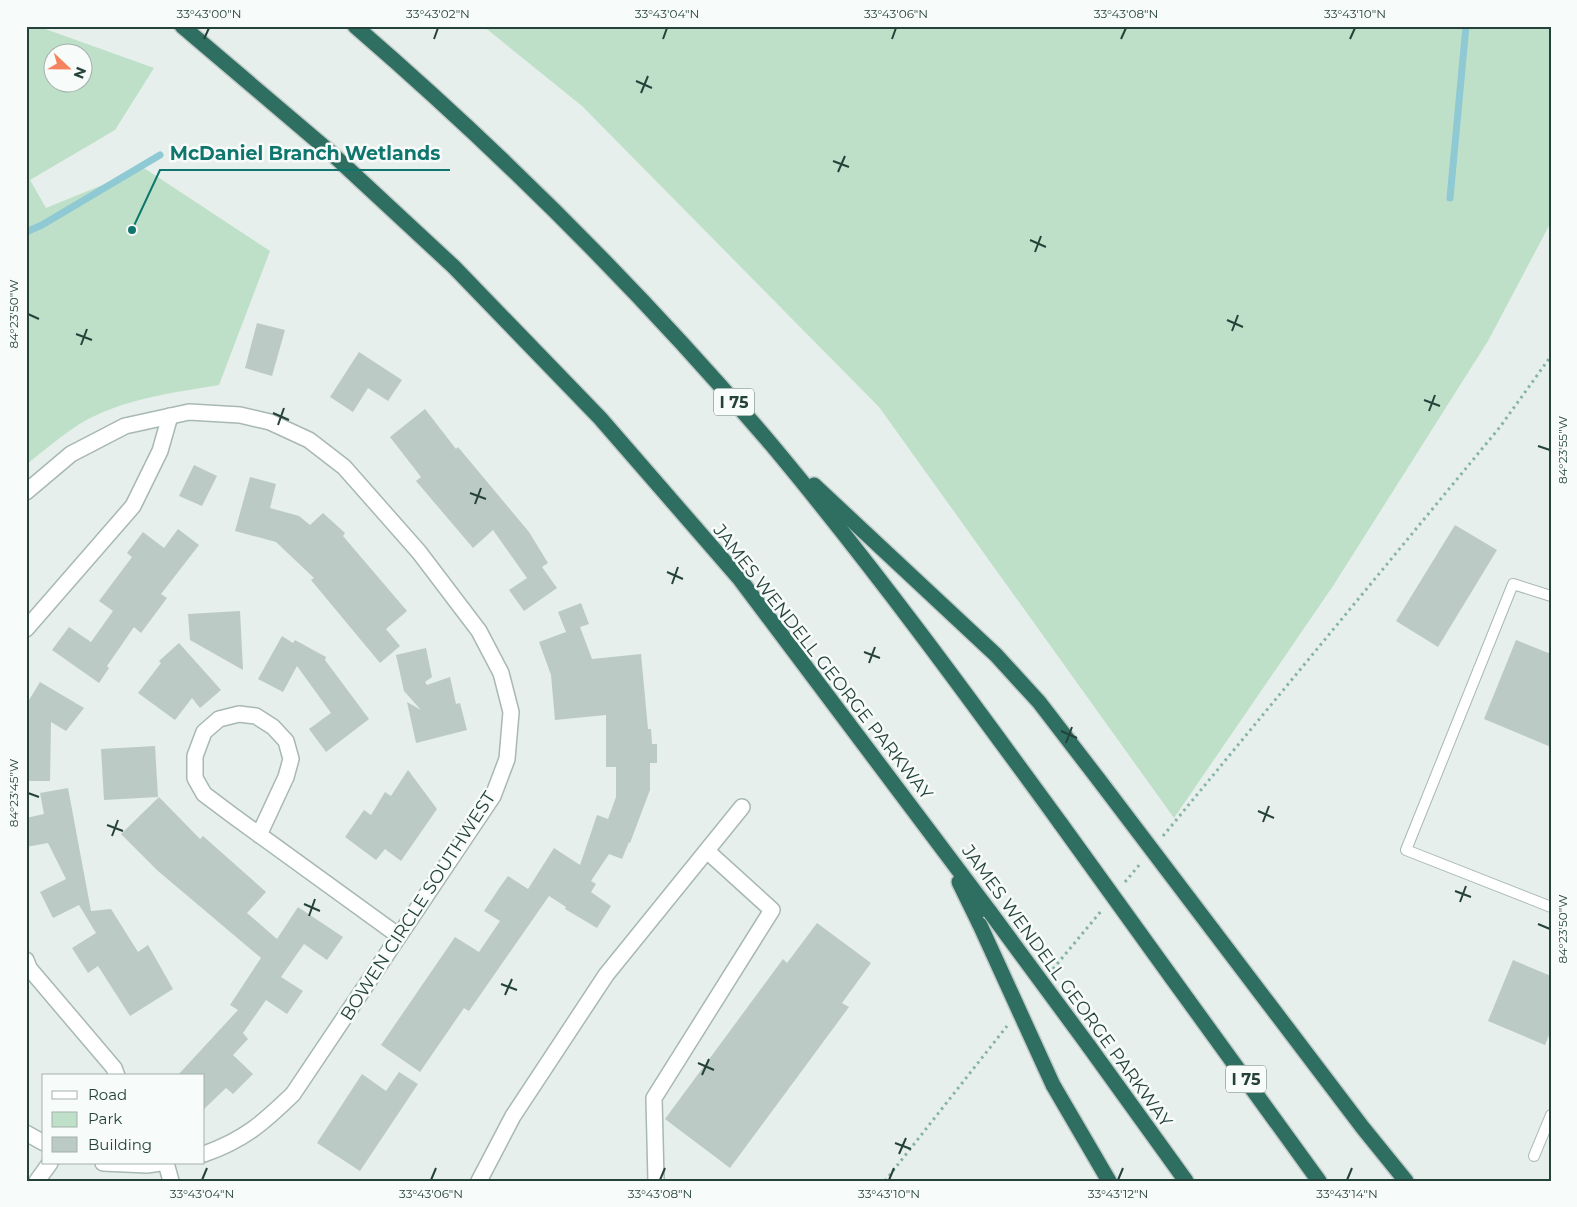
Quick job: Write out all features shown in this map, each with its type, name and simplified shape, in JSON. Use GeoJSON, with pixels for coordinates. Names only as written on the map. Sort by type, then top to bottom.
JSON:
{"type":"FeatureCollection","features":[{"type":"Feature","properties":{"kind":"highway","name":"JAMES WENDELL GEORGE PARKWAY"},"geometry":{"type":"LineString","coordinates":[[182,26],[329,151],[454,267],[600,418],[739,578],[1088,1044],[1186,1181]]}},
{"type":"Feature","properties":{"kind":"highway","name":"I 75"},"geometry":{"type":"LineString","coordinates":[[355,26],[422,86],[552,209],[626,285],[770,443],[863,558],[1061,824],[1319,1181]]}},
{"type":"Feature","properties":{"kind":"highway"},"geometry":{"type":"LineString","coordinates":[[770,443],[996,655],[1039,702],[1351,1112],[1406,1181]]}},
{"type":"Feature","properties":{"kind":"highway"},"geometry":{"type":"LineString","coordinates":[[933,835],[980,925],[1053,1085],[1109,1181]]}},
{"type":"Feature","properties":{"kind":"street","name":"BOWEN CIRCLE SOUTHWEST"},"geometry":{"type":"LineString","coordinates":[[26,492],[71,454],[125,426],[189,412],[233,413],[270,422],[309,440],[344,466],[420,552],[479,631],[501,673],[511,712],[507,759],[493,796],[293,1094],[261,1125],[228,1145],[205,1154]]}},
{"type":"Feature","properties":{"kind":"street"},"geometry":{"type":"LineString","coordinates":[[26,629],[133,506],[160,452],[170,416]]}},
{"type":"Feature","properties":{"kind":"street"},"geometry":{"type":"LineString","coordinates":[[259,835],[286,777],[291,759],[286,742],[273,727],[256,716],[239,714],[219,719],[204,732],[195,756],[195,778],[204,794],[259,835],[399,936]]}},
{"type":"Feature","properties":{"kind":"street"},"geometry":{"type":"LineString","coordinates":[[479,1181],[513,1116],[606,975],[742,807]]}},
{"type":"Feature","properties":{"kind":"street"},"geometry":{"type":"LineString","coordinates":[[656,1181],[654,1098],[772,910],[707,851]]}},
{"type":"Feature","properties":{"kind":"street"},"geometry":{"type":"LineString","coordinates":[[26,960],[29,968],[114,1068],[116,1074]]}},
{"type":"Feature","properties":{"kind":"street"},"geometry":{"type":"LineString","coordinates":[[26,1133],[42,1142]]}},
{"type":"Feature","properties":{"kind":"street"},"geometry":{"type":"LineString","coordinates":[[37,1181],[49,1164]]}},
{"type":"Feature","properties":{"kind":"street"},"geometry":{"type":"LineString","coordinates":[[118,1164],[147,1166],[156,1164]]}},
{"type":"Feature","properties":{"kind":"street"},"geometry":{"type":"LineString","coordinates":[[166,1164],[171,1181]]}},
{"type":"Feature","properties":{"kind":"lane"},"geometry":{"type":"LineString","coordinates":[[1551,596],[1513,584],[1406,850],[1551,907]]}},
{"type":"Feature","properties":{"kind":"lane"},"geometry":{"type":"LineString","coordinates":[[1534,1156],[1551,1115]]}},
{"type":"Feature","properties":{"kind":"path"},"geometry":{"type":"LineString","coordinates":[[1160,840],[1500,426],[1551,356]]}},
{"type":"Feature","properties":{"kind":"path"},"geometry":{"type":"LineString","coordinates":[[1122,886],[1141,863]]}},
{"type":"Feature","properties":{"kind":"path"},"geometry":{"type":"LineString","coordinates":[[1053,970],[1103,909]]}},
{"type":"Feature","properties":{"kind":"path"},"geometry":{"type":"LineString","coordinates":[[885,1181],[1009,1024]]}},
{"type":"Feature","properties":{"kind":"green space"},"geometry":{"type":"Polygon","coordinates":[[[26,26],[37,26],[82,42],[42,42],[42,92],[92,92],[92,46],[154,68],[115,130],[30,180],[46,208],[144,168],[270,251],[219,385],[147,398],[111,409],[78,425],[26,465],[26,26]]]}},
{"type":"Feature","properties":{"kind":"green space"},"geometry":{"type":"Polygon","coordinates":[[[483,26],[1551,26],[1551,222],[1488,341],[1333,586],[1174,818],[879,407],[582,106],[483,26]]]}},
{"type":"Feature","properties":{"kind":"building"},"geometry":{"type":"Polygon","coordinates":[[[257,323],[285,330],[272,376],[245,368],[257,323]]]}},
{"type":"Feature","properties":{"kind":"building"},"geometry":{"type":"Polygon","coordinates":[[[359,352],[402,380],[388,401],[368,388],[353,412],[330,397],[359,352]]]}},
{"type":"Feature","properties":{"kind":"building"},"geometry":{"type":"Polygon","coordinates":[[[425,409],[456,449],[458,447],[529,532],[548,563],[542,567],[557,588],[524,611],[509,590],[527,578],[493,530],[473,548],[416,481],[421,477],[390,437],[425,409]]]}},
{"type":"Feature","properties":{"kind":"building"},"geometry":{"type":"Polygon","coordinates":[[[194,465],[217,476],[202,506],[179,496],[194,465]]]}},
{"type":"Feature","properties":{"kind":"building"},"geometry":{"type":"Polygon","coordinates":[[[250,477],[276,484],[270,508],[299,516],[310,525],[323,513],[345,533],[343,536],[407,611],[386,629],[400,646],[380,663],[311,580],[314,578],[276,542],[235,531],[250,477]]]}},
{"type":"Feature","properties":{"kind":"building"},"geometry":{"type":"Polygon","coordinates":[[[1455,525],[1497,550],[1438,647],[1396,621],[1455,525]]]}},
{"type":"Feature","properties":{"kind":"building"},"geometry":{"type":"Polygon","coordinates":[[[178,529],[199,545],[161,594],[167,598],[141,633],[134,627],[107,666],[109,668],[99,683],[52,650],[69,627],[91,642],[113,611],[99,601],[132,557],[127,553],[143,532],[164,548],[178,529]]]}},
{"type":"Feature","properties":{"kind":"building"},"geometry":{"type":"Polygon","coordinates":[[[581,603],[589,624],[580,627],[592,659],[641,654],[648,729],[651,729],[652,744],[657,744],[657,763],[650,763],[650,790],[630,843],[622,859],[609,854],[591,881],[596,884],[591,892],[611,906],[597,928],[565,909],[566,907],[549,896],[469,1011],[464,1008],[420,1072],[381,1045],[455,937],[479,952],[500,921],[484,911],[500,887],[508,876],[528,889],[554,848],[580,865],[597,815],[608,819],[616,797],[616,767],[606,767],[606,715],[555,720],[551,675],[539,642],[566,632],[558,612],[581,603]]]}},
{"type":"Feature","properties":{"kind":"building"},"geometry":{"type":"Polygon","coordinates":[[[240,611],[243,670],[190,640],[188,614],[240,611]]]}},
{"type":"Feature","properties":{"kind":"building"},"geometry":{"type":"Polygon","coordinates":[[[282,636],[293,643],[295,640],[326,657],[325,660],[369,719],[326,752],[309,729],[331,713],[297,666],[283,692],[258,679],[282,636]]]}},
{"type":"Feature","properties":{"kind":"building"},"geometry":{"type":"Polygon","coordinates":[[[1516,640],[1551,654],[1551,747],[1484,719],[1516,640]]]}},
{"type":"Feature","properties":{"kind":"building"},"geometry":{"type":"Polygon","coordinates":[[[179,643],[221,690],[200,708],[192,698],[175,720],[138,693],[161,663],[159,661],[179,643]]]}},
{"type":"Feature","properties":{"kind":"building"},"geometry":{"type":"Polygon","coordinates":[[[426,648],[432,677],[425,682],[427,685],[450,677],[456,704],[460,703],[467,730],[416,743],[407,702],[421,710],[404,691],[396,655],[426,648]]]}},
{"type":"Feature","properties":{"kind":"building"},"geometry":{"type":"Polygon","coordinates":[[[40,682],[84,708],[66,731],[51,722],[50,781],[26,781],[26,705],[40,682]]]}},
{"type":"Feature","properties":{"kind":"building"},"geometry":{"type":"Polygon","coordinates":[[[155,746],[158,797],[104,800],[101,749],[155,746]]]}},
{"type":"Feature","properties":{"kind":"building"},"geometry":{"type":"Polygon","coordinates":[[[408,770],[437,809],[401,861],[385,849],[376,860],[345,837],[364,810],[371,815],[385,792],[391,796],[408,770]]]}},
{"type":"Feature","properties":{"kind":"building"},"geometry":{"type":"Polygon","coordinates":[[[68,788],[91,911],[111,909],[138,952],[148,945],[173,989],[130,1016],[98,966],[88,973],[72,948],[96,933],[79,905],[53,918],[40,892],[66,879],[48,843],[26,847],[26,818],[44,814],[40,793],[68,788]]]}},
{"type":"Feature","properties":{"kind":"building"},"geometry":{"type":"Polygon","coordinates":[[[159,797],[200,839],[203,836],[266,892],[247,913],[277,939],[298,907],[343,937],[327,960],[304,944],[281,977],[303,991],[287,1014],[266,1000],[243,1033],[248,1039],[233,1055],[253,1074],[233,1094],[226,1088],[205,1108],[205,1074],[179,1074],[238,1010],[230,1005],[261,958],[158,871],[121,834],[159,797]]]}},
{"type":"Feature","properties":{"kind":"building"},"geometry":{"type":"Polygon","coordinates":[[[817,923],[871,963],[842,1003],[849,1007],[730,1168],[665,1119],[783,959],[787,963],[817,923]]]}},
{"type":"Feature","properties":{"kind":"building"},"geometry":{"type":"Polygon","coordinates":[[[1513,960],[1551,976],[1551,1030],[1545,1045],[1488,1021],[1513,960]]]}},
{"type":"Feature","properties":{"kind":"building"},"geometry":{"type":"Polygon","coordinates":[[[399,1072],[418,1084],[360,1171],[317,1143],[362,1074],[386,1091],[399,1072]]]}},
{"type":"Feature","properties":{"kind":"waterway"},"geometry":{"type":"LineString","coordinates":[[1450,198],[1466,26]]}},
{"type":"Feature","properties":{"kind":"waterway"},"geometry":{"type":"LineString","coordinates":[[26,232],[42,225],[160,155]]}},
{"type":"Feature","properties":{"kind":"place","name":"McDaniel Branch Wetlands"},"geometry":{"type":"Point","coordinates":[132,230]}}]}
